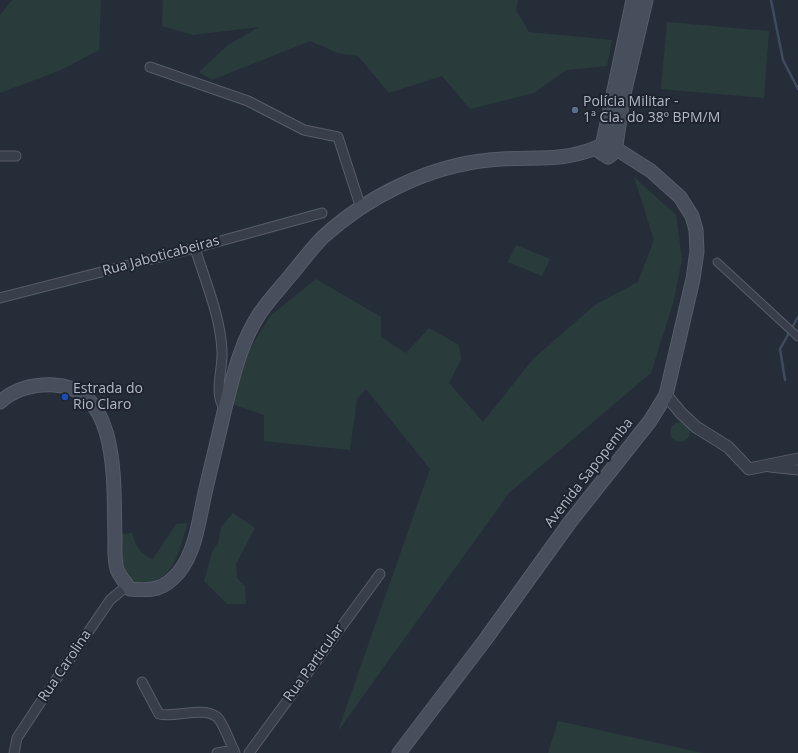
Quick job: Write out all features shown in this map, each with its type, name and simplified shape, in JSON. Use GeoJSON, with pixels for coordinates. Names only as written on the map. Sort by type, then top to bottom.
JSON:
{"type":"FeatureCollection","features":[{"type":"Feature","properties":{"kind":"main road"},"geometry":{"type":"LineString","coordinates":[[608,149],[633,0]]}},
{"type":"Feature","properties":{"kind":"main road"},"geometry":{"type":"LineString","coordinates":[[608,149],[646,0]]}},
{"type":"Feature","properties":{"kind":"main road"},"geometry":{"type":"LineString","coordinates":[[0,402],[20,389],[38,385],[55,385],[72,388],[89,400],[100,414],[106,429],[111,464],[117,569],[130,589],[149,591],[159,588],[169,582],[180,571],[189,556],[198,527],[238,354],[260,313],[323,238],[361,208],[393,190],[442,169],[490,160],[540,159],[608,149]]}},
{"type":"Feature","properties":{"kind":"main road","name":"Avenida Sapopemba"},"geometry":{"type":"LineString","coordinates":[[399,753],[489,634],[570,522],[650,421],[666,395],[693,279],[698,244],[694,222],[680,197],[663,182],[627,163],[608,149]]}},
{"type":"Feature","properties":{"kind":"street"},"geometry":{"type":"LineString","coordinates":[[150,67],[248,101],[304,130],[338,137],[361,208]]}},
{"type":"Feature","properties":{"kind":"street"},"geometry":{"type":"LineString","coordinates":[[0,156],[16,156]]}},
{"type":"Feature","properties":{"kind":"street","name":"Rua Jaboticabeiras"},"geometry":{"type":"LineString","coordinates":[[0,298],[195,248],[322,213]]}},
{"type":"Feature","properties":{"kind":"street"},"geometry":{"type":"LineString","coordinates":[[195,248],[219,328],[222,354],[220,397],[222,405],[225,409]]}},
{"type":"Feature","properties":{"kind":"street"},"geometry":{"type":"LineString","coordinates":[[717,262],[798,337]]}},
{"type":"Feature","properties":{"kind":"street"},"geometry":{"type":"LineString","coordinates":[[666,395],[681,413],[696,427],[728,447],[749,469],[798,459]]}},
{"type":"Feature","properties":{"kind":"street"},"geometry":{"type":"LineString","coordinates":[[767,466],[798,470]]}},
{"type":"Feature","properties":{"kind":"street","name":"Rua Particular"},"geometry":{"type":"LineString","coordinates":[[249,753],[380,574]]}},
{"type":"Feature","properties":{"kind":"street","name":"Rua Carolina"},"geometry":{"type":"LineString","coordinates":[[14,753],[17,738],[40,702],[110,600],[128,585]]}},
{"type":"Feature","properties":{"kind":"street"},"geometry":{"type":"LineString","coordinates":[[142,682],[159,714],[167,716],[206,712],[218,718],[234,751],[217,753]]}},
{"type":"Feature","properties":{"kind":"shaded area"},"geometry":{"type":"Polygon","coordinates":[[[12,0],[101,0],[99,50],[61,70],[0,93],[0,15],[12,0]]]}},
{"type":"Feature","properties":{"kind":"shaded area"},"geometry":{"type":"Polygon","coordinates":[[[163,0],[518,0],[516,10],[529,32],[612,40],[607,66],[566,70],[534,93],[470,109],[442,76],[389,93],[358,56],[338,53],[310,41],[212,80],[199,72],[228,45],[259,27],[193,35],[162,26],[163,0]]]}},
{"type":"Feature","properties":{"kind":"shaded area"},"geometry":{"type":"Polygon","coordinates":[[[667,22],[769,31],[764,98],[661,89],[667,22]]]}},
{"type":"Feature","properties":{"kind":"shaded area"},"geometry":{"type":"Polygon","coordinates":[[[634,177],[676,215],[682,259],[674,300],[651,373],[509,493],[338,731],[430,469],[366,389],[357,399],[350,450],[264,441],[264,415],[232,404],[241,364],[270,316],[316,279],[381,317],[381,337],[406,353],[429,328],[459,345],[461,359],[449,383],[483,422],[534,358],[595,305],[638,282],[654,240],[634,177]]]}},
{"type":"Feature","properties":{"kind":"shaded area"},"geometry":{"type":"Polygon","coordinates":[[[516,245],[550,259],[542,276],[508,262],[516,245]]]}},
{"type":"Feature","properties":{"kind":"shaded area"},"geometry":{"type":"Polygon","coordinates":[[[680,422],[687,425],[690,432],[687,439],[680,442],[673,439],[670,432],[673,425],[680,422]]]}},
{"type":"Feature","properties":{"kind":"shaded area"},"geometry":{"type":"Polygon","coordinates":[[[233,513],[255,528],[236,564],[237,578],[245,586],[246,604],[227,604],[204,581],[213,550],[218,543],[221,527],[233,513]]]}},
{"type":"Feature","properties":{"kind":"shaded area"},"geometry":{"type":"Polygon","coordinates":[[[188,523],[176,558],[165,575],[156,580],[145,583],[130,584],[120,553],[119,534],[132,533],[141,552],[153,559],[176,524],[188,523]]]}},
{"type":"Feature","properties":{"kind":"shaded area"},"geometry":{"type":"Polygon","coordinates":[[[558,721],[703,753],[548,753],[558,721]]]}},
{"type":"Feature","properties":{"kind":"waterway"},"geometry":{"type":"LineString","coordinates":[[771,0],[783,60],[798,89]]}},
{"type":"Feature","properties":{"kind":"waterway"},"geometry":{"type":"LineString","coordinates":[[785,380],[780,349],[798,317]]}},
{"type":"Feature","properties":{"kind":"place","name":"Polícia Militar - 1ª Cia. do 38º BPM/M"},"geometry":{"type":"Point","coordinates":[575,110]}},
{"type":"Feature","properties":{"kind":"place","name":"Estrada do Rio Claro"},"geometry":{"type":"Point","coordinates":[65,397]}}]}
